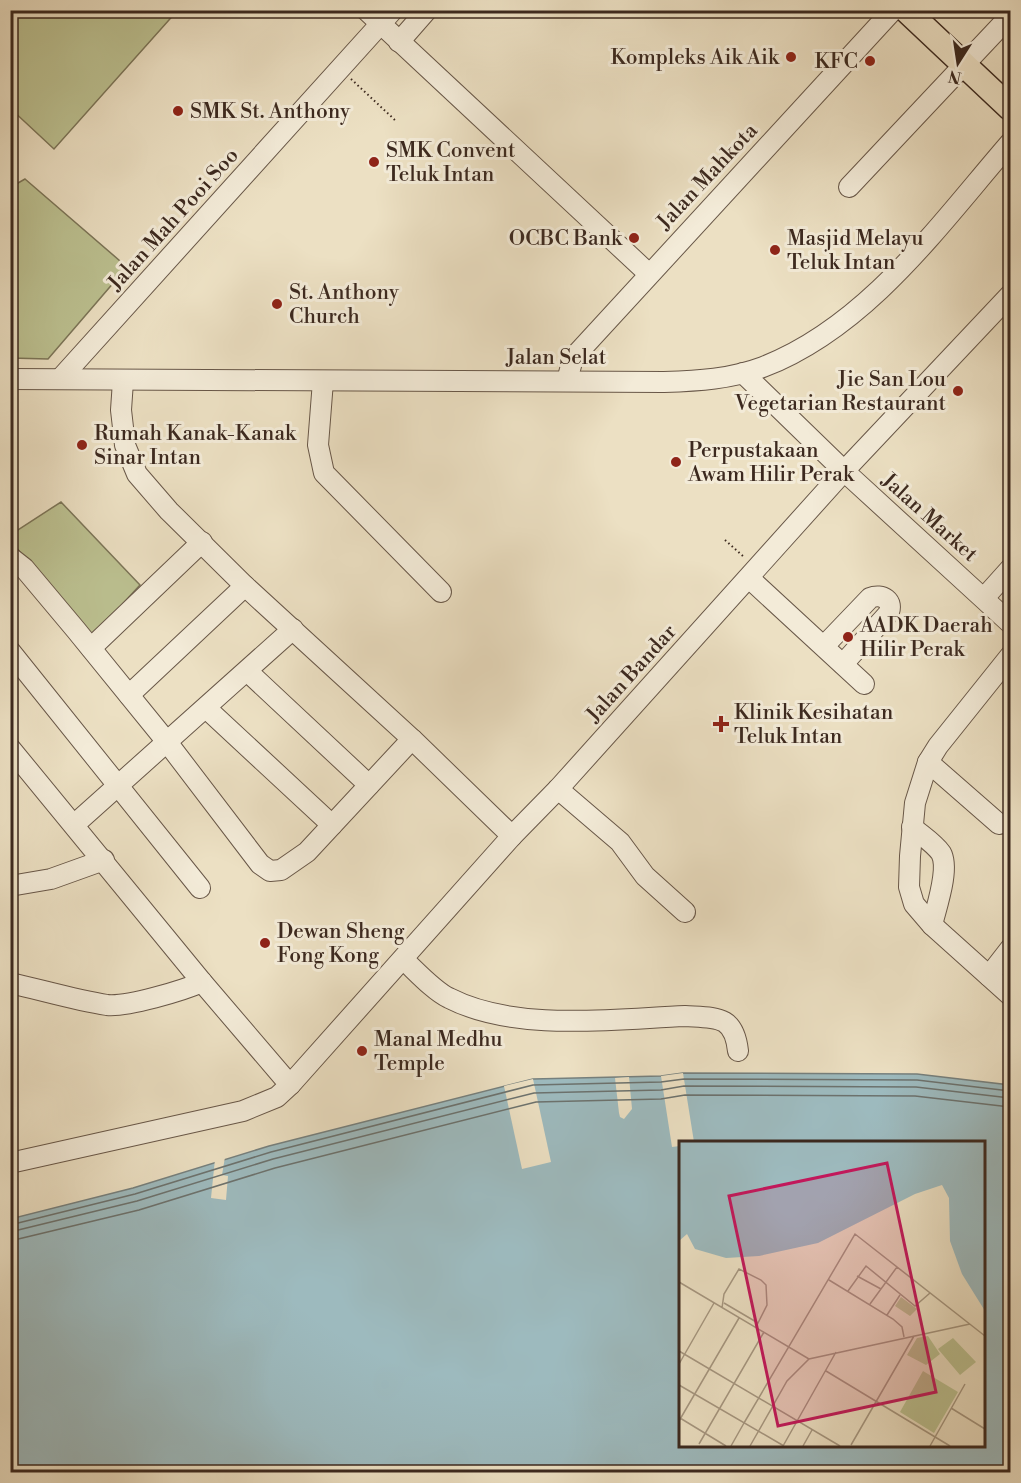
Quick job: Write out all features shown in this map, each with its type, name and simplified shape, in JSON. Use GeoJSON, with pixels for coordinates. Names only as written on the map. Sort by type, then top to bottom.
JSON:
{"type":"FeatureCollection","features":[{"type":"Feature","properties":{"kind":"main road"},"geometry":{"type":"LineString","coordinates":[[906,10],[1011,108]]}},
{"type":"Feature","properties":{"kind":"street"},"geometry":{"type":"LineString","coordinates":[[366,10],[387,17],[399,42],[649,274]]}},
{"type":"Feature","properties":{"kind":"street"},"geometry":{"type":"LineString","coordinates":[[399,42],[427,10]]}},
{"type":"Feature","properties":{"kind":"street","name":"Jalan Mahkota"},"geometry":{"type":"LineString","coordinates":[[567,381],[573,357],[893,10]]}},
{"type":"Feature","properties":{"kind":"street"},"geometry":{"type":"LineString","coordinates":[[849,187],[1011,16]]}},
{"type":"Feature","properties":{"kind":"street","name":"Jalan Mah Pooi Soo"},"geometry":{"type":"LineString","coordinates":[[60,379],[387,17]]}},
{"type":"Feature","properties":{"kind":"street","name":"Jalan Selat"},"geometry":{"type":"LineString","coordinates":[[10,379],[690,382],[718,379],[763,367],[807,345],[856,312],[903,266],[1011,143]]}},
{"type":"Feature","properties":{"kind":"street","name":"Jalan Bandar"},"geometry":{"type":"LineString","coordinates":[[10,1163],[243,1111],[277,1098],[844,471],[1011,295]]}},
{"type":"Feature","properties":{"kind":"street","name":"Jalan Market"},"geometry":{"type":"LineString","coordinates":[[743,373],[844,471],[1011,623]]}},
{"type":"Feature","properties":{"kind":"street"},"geometry":{"type":"LineString","coordinates":[[123,381],[121,410],[123,435],[137,474],[169,511],[245,586],[412,739],[512,836]]}},
{"type":"Feature","properties":{"kind":"street"},"geometry":{"type":"LineString","coordinates":[[323,381],[318,445],[324,473],[441,592]]}},
{"type":"Feature","properties":{"kind":"street"},"geometry":{"type":"LineString","coordinates":[[91,648],[201,543]]}},
{"type":"Feature","properties":{"kind":"street"},"geometry":{"type":"LineString","coordinates":[[10,557],[24,568],[91,648],[167,742],[260,864],[270,871],[281,870],[307,852],[412,739]]}},
{"type":"Feature","properties":{"kind":"street"},"geometry":{"type":"LineString","coordinates":[[984,598],[1011,569]]}},
{"type":"Feature","properties":{"kind":"street"},"geometry":{"type":"LineString","coordinates":[[753,574],[864,684]]}},
{"type":"Feature","properties":{"kind":"street"},"geometry":{"type":"LineString","coordinates":[[129,695],[245,586]]}},
{"type":"Feature","properties":{"kind":"street"},"geometry":{"type":"LineString","coordinates":[[824,646],[870,598],[881,596],[886,599],[890,603],[888,614],[843,664]]}},
{"type":"Feature","properties":{"kind":"street"},"geometry":{"type":"LineString","coordinates":[[75,824],[293,629]]}},
{"type":"Feature","properties":{"kind":"street"},"geometry":{"type":"LineString","coordinates":[[10,651],[200,888]]}},
{"type":"Feature","properties":{"kind":"street"},"geometry":{"type":"LineString","coordinates":[[1009,661],[938,746],[928,762],[915,803],[909,887],[914,904],[932,925],[1011,995]]}},
{"type":"Feature","properties":{"kind":"street"},"geometry":{"type":"LineString","coordinates":[[247,671],[369,785]]}},
{"type":"Feature","properties":{"kind":"street"},"geometry":{"type":"LineString","coordinates":[[206,708],[332,825]]}},
{"type":"Feature","properties":{"kind":"street"},"geometry":{"type":"LineString","coordinates":[[10,748],[75,824],[202,982],[290,1085]]}},
{"type":"Feature","properties":{"kind":"street"},"geometry":{"type":"LineString","coordinates":[[928,762],[999,824]]}},
{"type":"Feature","properties":{"kind":"street"},"geometry":{"type":"LineString","coordinates":[[558,789],[620,842],[645,876],[684,912]]}},
{"type":"Feature","properties":{"kind":"street"},"geometry":{"type":"LineString","coordinates":[[912,827],[942,855],[944,865],[932,925]]}},
{"type":"Feature","properties":{"kind":"street"},"geometry":{"type":"LineString","coordinates":[[10,886],[51,879],[104,860]]}},
{"type":"Feature","properties":{"kind":"street"},"geometry":{"type":"LineString","coordinates":[[989,976],[1011,949]]}},
{"type":"Feature","properties":{"kind":"street"},"geometry":{"type":"LineString","coordinates":[[403,960],[447,998],[488,1012],[538,1021],[709,1017],[728,1024],[736,1034],[738,1051]]}},
{"type":"Feature","properties":{"kind":"street"},"geometry":{"type":"LineString","coordinates":[[10,983],[109,1005],[184,990],[202,982]]}},
{"type":"Feature","properties":{"kind":"path"},"geometry":{"type":"LineString","coordinates":[[340,69],[396,121]]}},
{"type":"Feature","properties":{"kind":"path"},"geometry":{"type":"LineString","coordinates":[[725,540],[753,574]]}},
{"type":"Feature","properties":{"kind":"green space"},"geometry":{"type":"Polygon","coordinates":[[[10,11],[177,11],[54,149],[11,109],[10,11]]]}},
{"type":"Feature","properties":{"kind":"green space"},"geometry":{"type":"Polygon","coordinates":[[[25,179],[127,267],[48,359],[11,358],[11,187],[25,179]]]}},
{"type":"Feature","properties":{"kind":"green space"},"geometry":{"type":"Polygon","coordinates":[[[61,502],[140,585],[94,635],[87,634],[11,541],[10,535],[61,502]]]}},
{"type":"Feature","properties":{"kind":"water"},"geometry":{"type":"Polygon","coordinates":[[[683,1073],[917,1074],[1010,1085],[1010,1472],[11,1472],[10,1219],[133,1188],[269,1146],[533,1079],[661,1076],[683,1073]]]}},
{"type":"Feature","properties":{"kind":"pier"},"geometry":{"type":"Polygon","coordinates":[[[683,1073],[694,1141],[679,1141],[679,1146],[672,1147],[661,1076],[683,1073]]]}},
{"type":"Feature","properties":{"kind":"pier"},"geometry":{"type":"Polygon","coordinates":[[[629,1077],[632,1109],[624,1119],[619,1113],[615,1078],[629,1077]]]}},
{"type":"Feature","properties":{"kind":"pier"},"geometry":{"type":"Polygon","coordinates":[[[533,1079],[551,1162],[522,1169],[504,1086],[533,1079]]]}},
{"type":"Feature","properties":{"kind":"pier"},"geometry":{"type":"Polygon","coordinates":[[[225,1157],[222,1175],[228,1176],[226,1200],[211,1198],[215,1159],[225,1157]]]}},
{"type":"Feature","properties":{"kind":"place","name":"Kompleks Aik Aik"},"geometry":{"type":"Point","coordinates":[791,57]}},
{"type":"Feature","properties":{"kind":"place","name":"KFC"},"geometry":{"type":"Point","coordinates":[870,61]}},
{"type":"Feature","properties":{"kind":"place","name":"SMK St. Anthony"},"geometry":{"type":"Point","coordinates":[178,111]}},
{"type":"Feature","properties":{"kind":"place","name":"SMK Convent Teluk Intan"},"geometry":{"type":"Point","coordinates":[374,162]}},
{"type":"Feature","properties":{"kind":"place","name":"OCBC Bank"},"geometry":{"type":"Point","coordinates":[634,238]}},
{"type":"Feature","properties":{"kind":"place","name":"Masjid Melayu Teluk Intan"},"geometry":{"type":"Point","coordinates":[775,250]}},
{"type":"Feature","properties":{"kind":"place","name":"St. Anthony Church"},"geometry":{"type":"Point","coordinates":[277,304]}},
{"type":"Feature","properties":{"kind":"place","name":"Jie San Lou Vegetarian Restaurant"},"geometry":{"type":"Point","coordinates":[958,391]}},
{"type":"Feature","properties":{"kind":"place","name":"Rumah Kanak-Kanak Sinar Intan"},"geometry":{"type":"Point","coordinates":[82,445]}},
{"type":"Feature","properties":{"kind":"place","name":"Perpustakaan Awam Hilir Perak"},"geometry":{"type":"Point","coordinates":[676,462]}},
{"type":"Feature","properties":{"kind":"place","name":"AADK Daerah Hilir Perak"},"geometry":{"type":"Point","coordinates":[848,637]}},
{"type":"Feature","properties":{"kind":"place","name":"Klinik Kesihatan Teluk Intan"},"geometry":{"type":"Point","coordinates":[721,724]}},
{"type":"Feature","properties":{"kind":"place","name":"Dewan Sheng Fong Kong"},"geometry":{"type":"Point","coordinates":[265,943]}},
{"type":"Feature","properties":{"kind":"place","name":"Manal Medhu Temple"},"geometry":{"type":"Point","coordinates":[362,1051]}}]}
